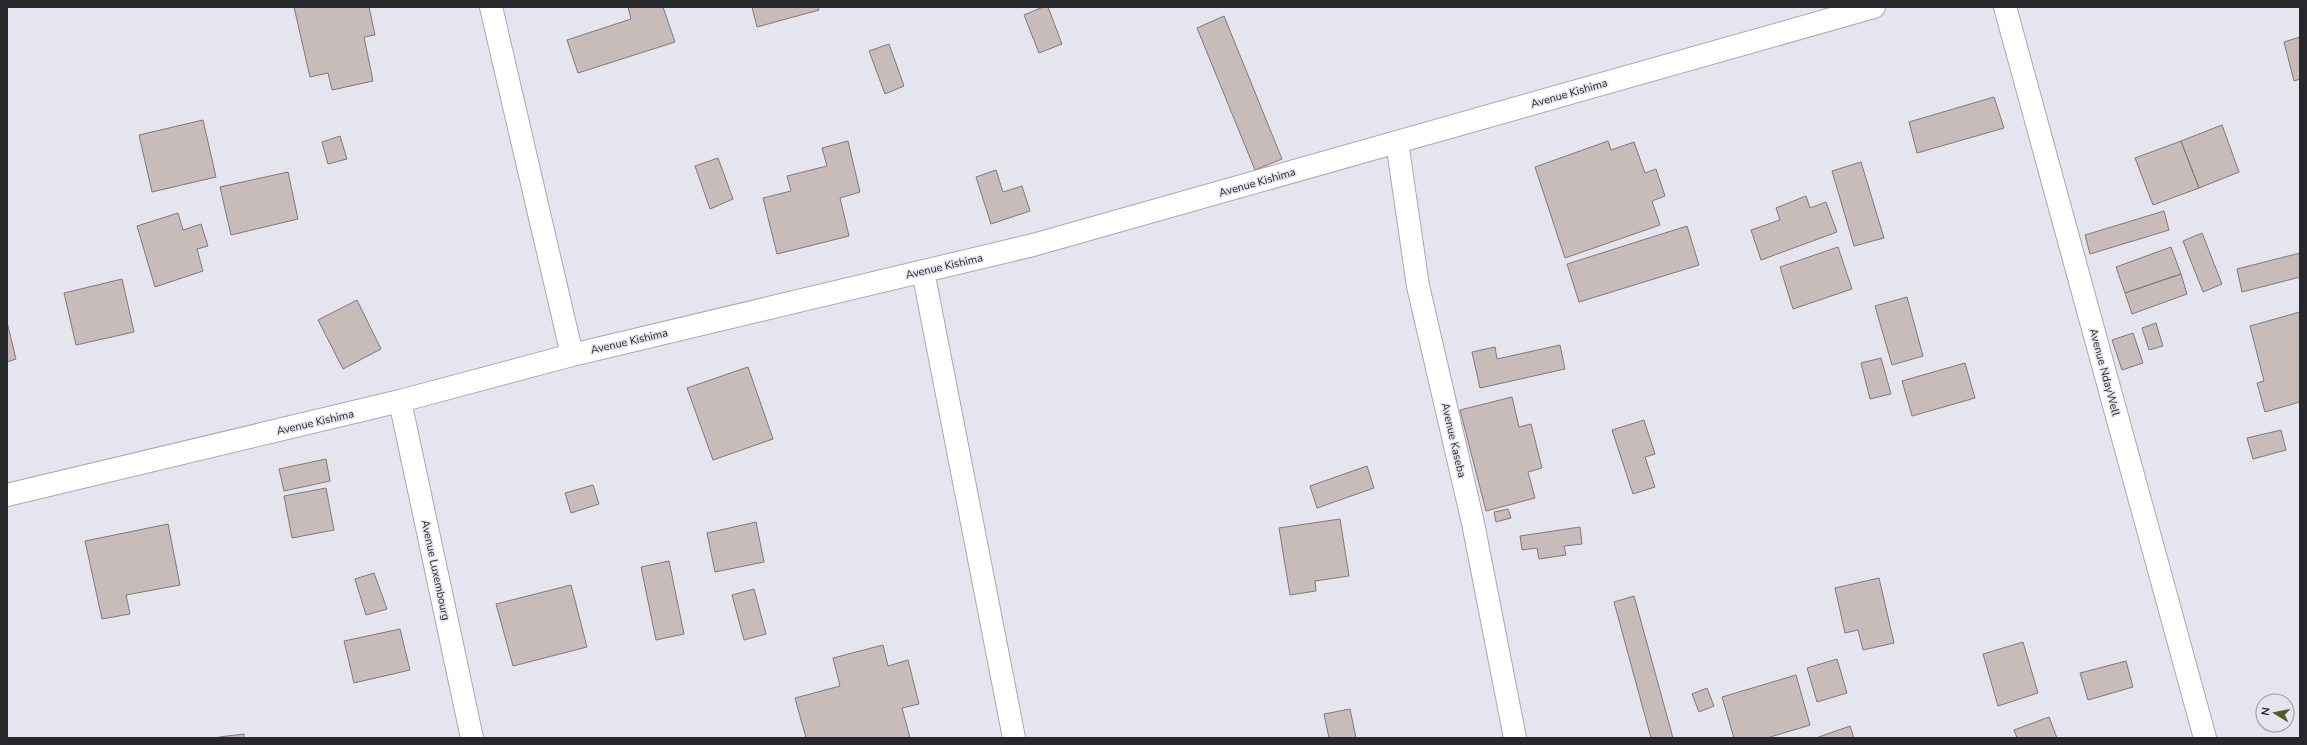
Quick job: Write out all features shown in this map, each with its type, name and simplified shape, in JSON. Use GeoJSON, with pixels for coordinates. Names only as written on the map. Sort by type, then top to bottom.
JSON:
{"type":"FeatureCollection","features":[{"type":"Feature","properties":{"kind":"street"},"geometry":{"type":"LineString","coordinates":[[491,7],[572,355]]}},
{"type":"Feature","properties":{"kind":"street","name":"Avenue Kishima"},"geometry":{"type":"LineString","coordinates":[[7,495],[400,401],[572,355],[1033,245],[1874,7]]}},
{"type":"Feature","properties":{"kind":"street","name":"Avenue NdayWell"},"geometry":{"type":"LineString","coordinates":[[2005,7],[2205,738]]}},
{"type":"Feature","properties":{"kind":"street","name":"Avenue Kaseba"},"geometry":{"type":"LineString","coordinates":[[1397,142],[1418,286],[1473,523],[1515,738]]}},
{"type":"Feature","properties":{"kind":"street"},"geometry":{"type":"LineString","coordinates":[[923,271],[1014,738]]}},
{"type":"Feature","properties":{"kind":"street","name":"Avenue Luxembourg"},"geometry":{"type":"LineString","coordinates":[[400,401],[472,738]]}},
{"type":"Feature","properties":{"kind":"building"},"geometry":{"type":"Polygon","coordinates":[[[294,7],[369,7],[375,35],[364,37],[373,81],[332,90],[328,73],[310,77],[294,7]]]}},
{"type":"Feature","properties":{"kind":"building"},"geometry":{"type":"Polygon","coordinates":[[[628,7],[663,7],[675,42],[578,73],[567,40],[631,19],[628,7]]]}},
{"type":"Feature","properties":{"kind":"building"},"geometry":{"type":"Polygon","coordinates":[[[752,7],[818,7],[819,10],[757,27],[752,7]]]}},
{"type":"Feature","properties":{"kind":"building"},"geometry":{"type":"Polygon","coordinates":[[[1043,7],[1048,7],[1062,44],[1039,53],[1024,15],[1043,7]]]}},
{"type":"Feature","properties":{"kind":"building"},"geometry":{"type":"Polygon","coordinates":[[[1224,16],[1282,159],[1255,170],[1197,28],[1224,16]]]}},
{"type":"Feature","properties":{"kind":"building"},"geometry":{"type":"Polygon","coordinates":[[[2300,37],[2300,79],[2294,81],[2284,42],[2300,37]]]}},
{"type":"Feature","properties":{"kind":"building"},"geometry":{"type":"Polygon","coordinates":[[[889,44],[904,86],[885,94],[869,51],[889,44]]]}},
{"type":"Feature","properties":{"kind":"building"},"geometry":{"type":"Polygon","coordinates":[[[1994,97],[2004,128],[1917,153],[1909,122],[1994,97]]]}},
{"type":"Feature","properties":{"kind":"building"},"geometry":{"type":"Polygon","coordinates":[[[203,120],[216,177],[152,192],[139,135],[203,120]]]}},
{"type":"Feature","properties":{"kind":"building"},"geometry":{"type":"Polygon","coordinates":[[[2222,125],[2239,172],[2199,188],[2181,141],[2222,125]]]}},
{"type":"Feature","properties":{"kind":"building"},"geometry":{"type":"Polygon","coordinates":[[[340,136],[347,159],[328,164],[322,142],[340,136]]]}},
{"type":"Feature","properties":{"kind":"building"},"geometry":{"type":"Polygon","coordinates":[[[848,141],[860,192],[840,198],[849,236],[777,254],[763,198],[791,191],[787,176],[827,166],[822,148],[848,141]]]}},
{"type":"Feature","properties":{"kind":"building"},"geometry":{"type":"Polygon","coordinates":[[[1608,141],[1611,150],[1634,142],[1645,173],[1656,169],[1665,196],[1652,201],[1660,225],[1565,258],[1535,167],[1608,141]]]}},
{"type":"Feature","properties":{"kind":"building"},"geometry":{"type":"Polygon","coordinates":[[[2181,141],[2199,188],[2153,205],[2135,158],[2181,141]]]}},
{"type":"Feature","properties":{"kind":"building"},"geometry":{"type":"Polygon","coordinates":[[[718,158],[733,199],[710,209],[695,166],[718,158]]]}},
{"type":"Feature","properties":{"kind":"building"},"geometry":{"type":"Polygon","coordinates":[[[1861,162],[1884,238],[1854,246],[1832,171],[1861,162]]]}},
{"type":"Feature","properties":{"kind":"building"},"geometry":{"type":"Polygon","coordinates":[[[996,170],[1003,192],[1022,186],[1030,211],[991,224],[976,177],[996,170]]]}},
{"type":"Feature","properties":{"kind":"building"},"geometry":{"type":"Polygon","coordinates":[[[288,172],[298,219],[231,235],[220,187],[288,172]]]}},
{"type":"Feature","properties":{"kind":"building"},"geometry":{"type":"Polygon","coordinates":[[[1806,196],[1810,208],[1826,202],[1837,232],[1761,260],[1751,230],[1780,220],[1776,208],[1806,196]]]}},
{"type":"Feature","properties":{"kind":"building"},"geometry":{"type":"Polygon","coordinates":[[[2164,211],[2169,230],[2090,254],[2085,235],[2164,211]]]}},
{"type":"Feature","properties":{"kind":"building"},"geometry":{"type":"Polygon","coordinates":[[[178,213],[183,230],[201,224],[208,246],[197,249],[203,271],[155,287],[137,226],[178,213]]]}},
{"type":"Feature","properties":{"kind":"building"},"geometry":{"type":"Polygon","coordinates":[[[1687,226],[1699,265],[1579,302],[1567,264],[1687,226]]]}},
{"type":"Feature","properties":{"kind":"building"},"geometry":{"type":"Polygon","coordinates":[[[2202,233],[2222,284],[2203,292],[2183,241],[2202,233]]]}},
{"type":"Feature","properties":{"kind":"building"},"geometry":{"type":"Polygon","coordinates":[[[1838,247],[1852,289],[1793,309],[1780,267],[1838,247]]]}},
{"type":"Feature","properties":{"kind":"building"},"geometry":{"type":"Polygon","coordinates":[[[2171,247],[2181,274],[2125,293],[2116,267],[2171,247]]]}},
{"type":"Feature","properties":{"kind":"building"},"geometry":{"type":"Polygon","coordinates":[[[2300,253],[2300,277],[2242,292],[2237,269],[2300,253]]]}},
{"type":"Feature","properties":{"kind":"building"},"geometry":{"type":"Polygon","coordinates":[[[2181,274],[2187,294],[2132,314],[2125,293],[2181,274]]]}},
{"type":"Feature","properties":{"kind":"building"},"geometry":{"type":"Polygon","coordinates":[[[122,279],[134,332],[76,345],[64,293],[122,279]]]}},
{"type":"Feature","properties":{"kind":"building"},"geometry":{"type":"Polygon","coordinates":[[[1907,297],[1923,356],[1892,365],[1875,306],[1907,297]]]}},
{"type":"Feature","properties":{"kind":"building"},"geometry":{"type":"Polygon","coordinates":[[[357,300],[381,349],[343,369],[318,320],[357,300]]]}},
{"type":"Feature","properties":{"kind":"building"},"geometry":{"type":"Polygon","coordinates":[[[2300,312],[2300,402],[2265,412],[2257,383],[2264,381],[2250,326],[2300,312]]]}},
{"type":"Feature","properties":{"kind":"building"},"geometry":{"type":"Polygon","coordinates":[[[7,322],[16,359],[7,362],[7,322]]]}},
{"type":"Feature","properties":{"kind":"building"},"geometry":{"type":"Polygon","coordinates":[[[2156,323],[2163,346],[2149,350],[2142,328],[2156,323]]]}},
{"type":"Feature","properties":{"kind":"building"},"geometry":{"type":"Polygon","coordinates":[[[2133,333],[2143,363],[2122,370],[2112,340],[2133,333]]]}},
{"type":"Feature","properties":{"kind":"building"},"geometry":{"type":"Polygon","coordinates":[[[1560,345],[1565,369],[1480,388],[1472,352],[1495,347],[1497,359],[1560,345]]]}},
{"type":"Feature","properties":{"kind":"building"},"geometry":{"type":"Polygon","coordinates":[[[1881,358],[1891,394],[1870,399],[1861,363],[1881,358]]]}},
{"type":"Feature","properties":{"kind":"building"},"geometry":{"type":"Polygon","coordinates":[[[1965,363],[1975,398],[1912,416],[1902,381],[1965,363]]]}},
{"type":"Feature","properties":{"kind":"building"},"geometry":{"type":"Polygon","coordinates":[[[748,367],[773,439],[713,460],[687,388],[748,367]]]}},
{"type":"Feature","properties":{"kind":"building"},"geometry":{"type":"Polygon","coordinates":[[[1512,397],[1519,427],[1531,424],[1542,468],[1528,472],[1535,498],[1486,511],[1460,410],[1512,397]]]}},
{"type":"Feature","properties":{"kind":"building"},"geometry":{"type":"Polygon","coordinates":[[[1644,420],[1655,454],[1645,457],[1655,487],[1633,494],[1612,430],[1644,420]]]}},
{"type":"Feature","properties":{"kind":"building"},"geometry":{"type":"Polygon","coordinates":[[[2281,430],[2286,450],[2253,459],[2247,438],[2281,430]]]}},
{"type":"Feature","properties":{"kind":"building"},"geometry":{"type":"Polygon","coordinates":[[[326,459],[330,481],[284,491],[279,469],[326,459]]]}},
{"type":"Feature","properties":{"kind":"building"},"geometry":{"type":"Polygon","coordinates":[[[1367,466],[1374,488],[1317,508],[1310,486],[1367,466]]]}},
{"type":"Feature","properties":{"kind":"building"},"geometry":{"type":"Polygon","coordinates":[[[593,485],[599,504],[571,513],[565,493],[593,485]]]}},
{"type":"Feature","properties":{"kind":"building"},"geometry":{"type":"Polygon","coordinates":[[[326,488],[334,530],[292,538],[284,496],[326,488]]]}},
{"type":"Feature","properties":{"kind":"building"},"geometry":{"type":"Polygon","coordinates":[[[1508,509],[1511,518],[1496,522],[1494,512],[1508,509]]]}},
{"type":"Feature","properties":{"kind":"building"},"geometry":{"type":"Polygon","coordinates":[[[1340,519],[1349,576],[1315,581],[1316,591],[1290,595],[1279,528],[1340,519]]]}},
{"type":"Feature","properties":{"kind":"building"},"geometry":{"type":"Polygon","coordinates":[[[756,522],[764,562],[715,572],[707,533],[756,522]]]}},
{"type":"Feature","properties":{"kind":"building"},"geometry":{"type":"Polygon","coordinates":[[[168,524],[180,585],[126,595],[130,614],[102,619],[85,541],[168,524]]]}},
{"type":"Feature","properties":{"kind":"building"},"geometry":{"type":"Polygon","coordinates":[[[1580,527],[1582,544],[1564,546],[1566,555],[1539,559],[1537,548],[1522,550],[1520,536],[1580,527]]]}},
{"type":"Feature","properties":{"kind":"building"},"geometry":{"type":"Polygon","coordinates":[[[669,561],[684,634],[656,640],[641,567],[669,561]]]}},
{"type":"Feature","properties":{"kind":"building"},"geometry":{"type":"Polygon","coordinates":[[[374,573],[387,609],[366,615],[355,579],[374,573]]]}},
{"type":"Feature","properties":{"kind":"building"},"geometry":{"type":"Polygon","coordinates":[[[1879,578],[1894,643],[1863,650],[1858,630],[1845,633],[1835,588],[1879,578]]]}},
{"type":"Feature","properties":{"kind":"building"},"geometry":{"type":"Polygon","coordinates":[[[571,585],[587,647],[513,666],[496,604],[571,585]]]}},
{"type":"Feature","properties":{"kind":"building"},"geometry":{"type":"Polygon","coordinates":[[[754,589],[766,634],[744,640],[732,595],[754,589]]]}},
{"type":"Feature","properties":{"kind":"building"},"geometry":{"type":"Polygon","coordinates":[[[1634,596],[1673,738],[1651,738],[1614,602],[1634,596]]]}},
{"type":"Feature","properties":{"kind":"building"},"geometry":{"type":"Polygon","coordinates":[[[400,629],[410,670],[354,683],[344,641],[400,629]]]}},
{"type":"Feature","properties":{"kind":"building"},"geometry":{"type":"Polygon","coordinates":[[[2023,642],[2038,693],[1998,706],[1983,654],[2023,642]]]}},
{"type":"Feature","properties":{"kind":"building"},"geometry":{"type":"Polygon","coordinates":[[[883,645],[888,666],[908,660],[919,704],[902,708],[910,738],[806,738],[795,698],[840,686],[833,658],[883,645]]]}},
{"type":"Feature","properties":{"kind":"building"},"geometry":{"type":"Polygon","coordinates":[[[1837,659],[1847,693],[1817,702],[1807,668],[1837,659]]]}},
{"type":"Feature","properties":{"kind":"building"},"geometry":{"type":"Polygon","coordinates":[[[2126,661],[2133,687],[2088,700],[2080,673],[2126,661]]]}},
{"type":"Feature","properties":{"kind":"building"},"geometry":{"type":"Polygon","coordinates":[[[1796,675],[1810,725],[1767,738],[1734,738],[1722,697],[1796,675]]]}},
{"type":"Feature","properties":{"kind":"building"},"geometry":{"type":"Polygon","coordinates":[[[1707,688],[1714,706],[1699,712],[1692,694],[1707,688]]]}},
{"type":"Feature","properties":{"kind":"building"},"geometry":{"type":"Polygon","coordinates":[[[1350,709],[1356,738],[1329,738],[1324,714],[1350,709]]]}},
{"type":"Feature","properties":{"kind":"building"},"geometry":{"type":"Polygon","coordinates":[[[2049,717],[2057,738],[2017,738],[2014,730],[2049,717]]]}},
{"type":"Feature","properties":{"kind":"building"},"geometry":{"type":"Polygon","coordinates":[[[1850,726],[1854,738],[1816,738],[1850,726]]]}},
{"type":"Feature","properties":{"kind":"building"},"geometry":{"type":"Polygon","coordinates":[[[244,734],[244,738],[219,738],[219,737],[244,734]]]}}]}
